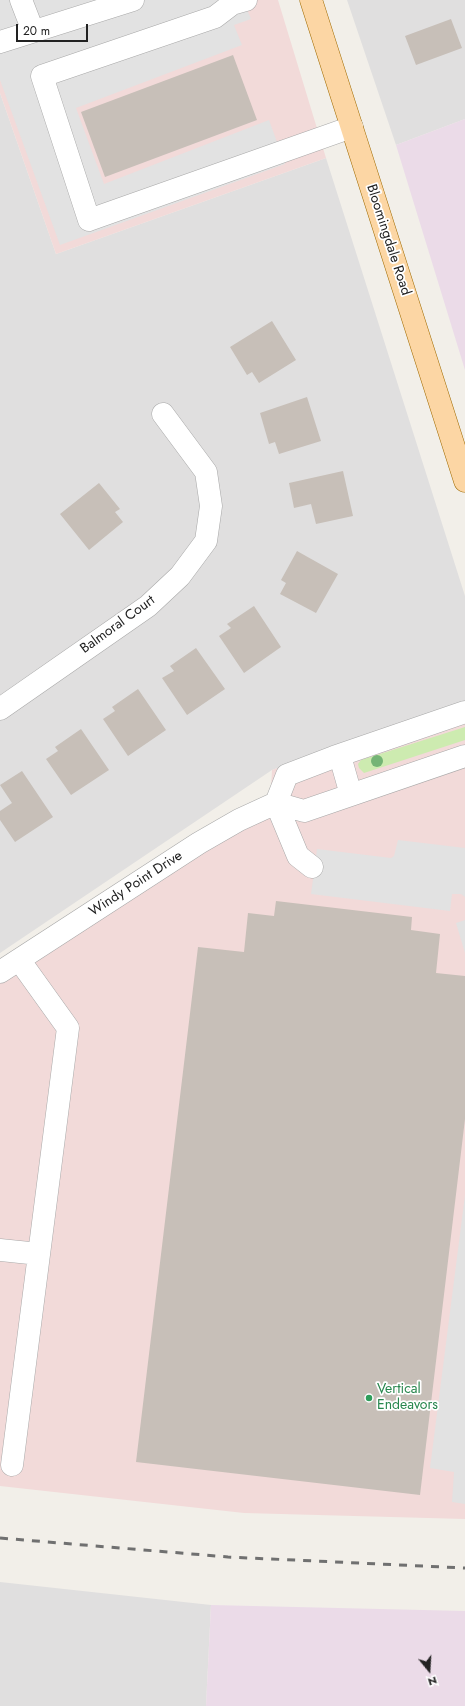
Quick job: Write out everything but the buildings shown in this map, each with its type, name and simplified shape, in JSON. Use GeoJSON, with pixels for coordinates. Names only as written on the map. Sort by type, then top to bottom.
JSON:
{"type":"FeatureCollection","features":[{"type":"Feature","properties":{"kind":"main road","name":"Bloomingdale Road"},"geometry":{"type":"LineString","coordinates":[[311,0],[465,481]]}},
{"type":"Feature","properties":{"kind":"street"},"geometry":{"type":"LineString","coordinates":[[21,0],[33,31]]}},
{"type":"Feature","properties":{"kind":"street"},"geometry":{"type":"LineString","coordinates":[[0,42],[133,0]]}},
{"type":"Feature","properties":{"kind":"street"},"geometry":{"type":"LineString","coordinates":[[235,1],[215,17],[42,76],[89,220],[352,127]]}},
{"type":"Feature","properties":{"kind":"street","name":"Balmoral Court"},"geometry":{"type":"LineString","coordinates":[[0,709],[148,606],[180,576],[206,541],[211,506],[206,472],[163,414]]}},
{"type":"Feature","properties":{"kind":"street"},"geometry":{"type":"LineString","coordinates":[[312,866],[298,856],[276,803],[286,776],[465,712]]}},
{"type":"Feature","properties":{"kind":"street"},"geometry":{"type":"LineString","coordinates":[[340,756],[352,795]]}},
{"type":"Feature","properties":{"kind":"street"},"geometry":{"type":"LineString","coordinates":[[276,803],[304,811],[465,756]]}},
{"type":"Feature","properties":{"kind":"street","name":"Windy Point Drive"},"geometry":{"type":"LineString","coordinates":[[0,972],[20,961],[199,843],[239,820],[276,803]]}},
{"type":"Feature","properties":{"kind":"street"},"geometry":{"type":"LineString","coordinates":[[12,1464],[68,1028],[20,961]]}},
{"type":"Feature","properties":{"kind":"street"},"geometry":{"type":"LineString","coordinates":[[0,1250],[39,1254]]}},
{"type":"Feature","properties":{"kind":"shaded area"},"geometry":{"type":"Polygon","coordinates":[[[0,0],[278,0],[326,158],[56,254],[0,93],[0,0]]]}},
{"type":"Feature","properties":{"kind":"shaded area"},"geometry":{"type":"Polygon","coordinates":[[[0,0],[243,0],[251,19],[234,25],[242,45],[76,108],[104,184],[269,120],[285,164],[60,245],[0,80],[0,0]]]}},
{"type":"Feature","properties":{"kind":"shaded area"},"geometry":{"type":"Polygon","coordinates":[[[347,0],[465,0],[465,119],[396,145],[347,0]]]}},
{"type":"Feature","properties":{"kind":"shaded area"},"geometry":{"type":"Polygon","coordinates":[[[0,93],[56,254],[326,158],[465,596],[465,701],[272,770],[0,953],[0,93]]]}},
{"type":"Feature","properties":{"kind":"shaded area"},"geometry":{"type":"Polygon","coordinates":[[[465,119],[465,370],[396,145],[465,119]]]}},
{"type":"Feature","properties":{"kind":"shaded area"},"geometry":{"type":"Polygon","coordinates":[[[465,701],[465,1519],[244,1513],[0,1486],[0,978],[270,806],[272,770],[465,701]]]}},
{"type":"Feature","properties":{"kind":"shaded area"},"geometry":{"type":"Polygon","coordinates":[[[398,840],[465,848],[465,897],[461,894],[452,894],[450,911],[311,894],[317,849],[391,858],[394,856],[398,840]]]}},
{"type":"Feature","properties":{"kind":"shaded area"},"geometry":{"type":"Polygon","coordinates":[[[465,920],[465,953],[456,923],[465,920]]]}},
{"type":"Feature","properties":{"kind":"shaded area"},"geometry":{"type":"Polygon","coordinates":[[[465,1195],[465,1504],[452,1502],[454,1472],[430,1468],[465,1195]]]}},
{"type":"Feature","properties":{"kind":"shaded area"},"geometry":{"type":"Polygon","coordinates":[[[0,1582],[211,1605],[206,1706],[0,1706],[0,1582]]]}},
{"type":"Feature","properties":{"kind":"shaded area"},"geometry":{"type":"Polygon","coordinates":[[[211,1605],[465,1611],[465,1706],[206,1706],[211,1605]]]}},
{"type":"Feature","properties":{"kind":"green space"},"geometry":{"type":"Polygon","coordinates":[[[465,727],[465,740],[364,773],[359,768],[358,764],[361,760],[465,727]]]}},
{"type":"Feature","properties":{"kind":"railway"},"geometry":{"type":"LineString","coordinates":[[0,1538],[228,1557],[465,1568]]}},
{"type":"Feature","properties":{"kind":"place","name":"Vertical Endeavors"},"geometry":{"type":"Point","coordinates":[369,1398]}}]}
